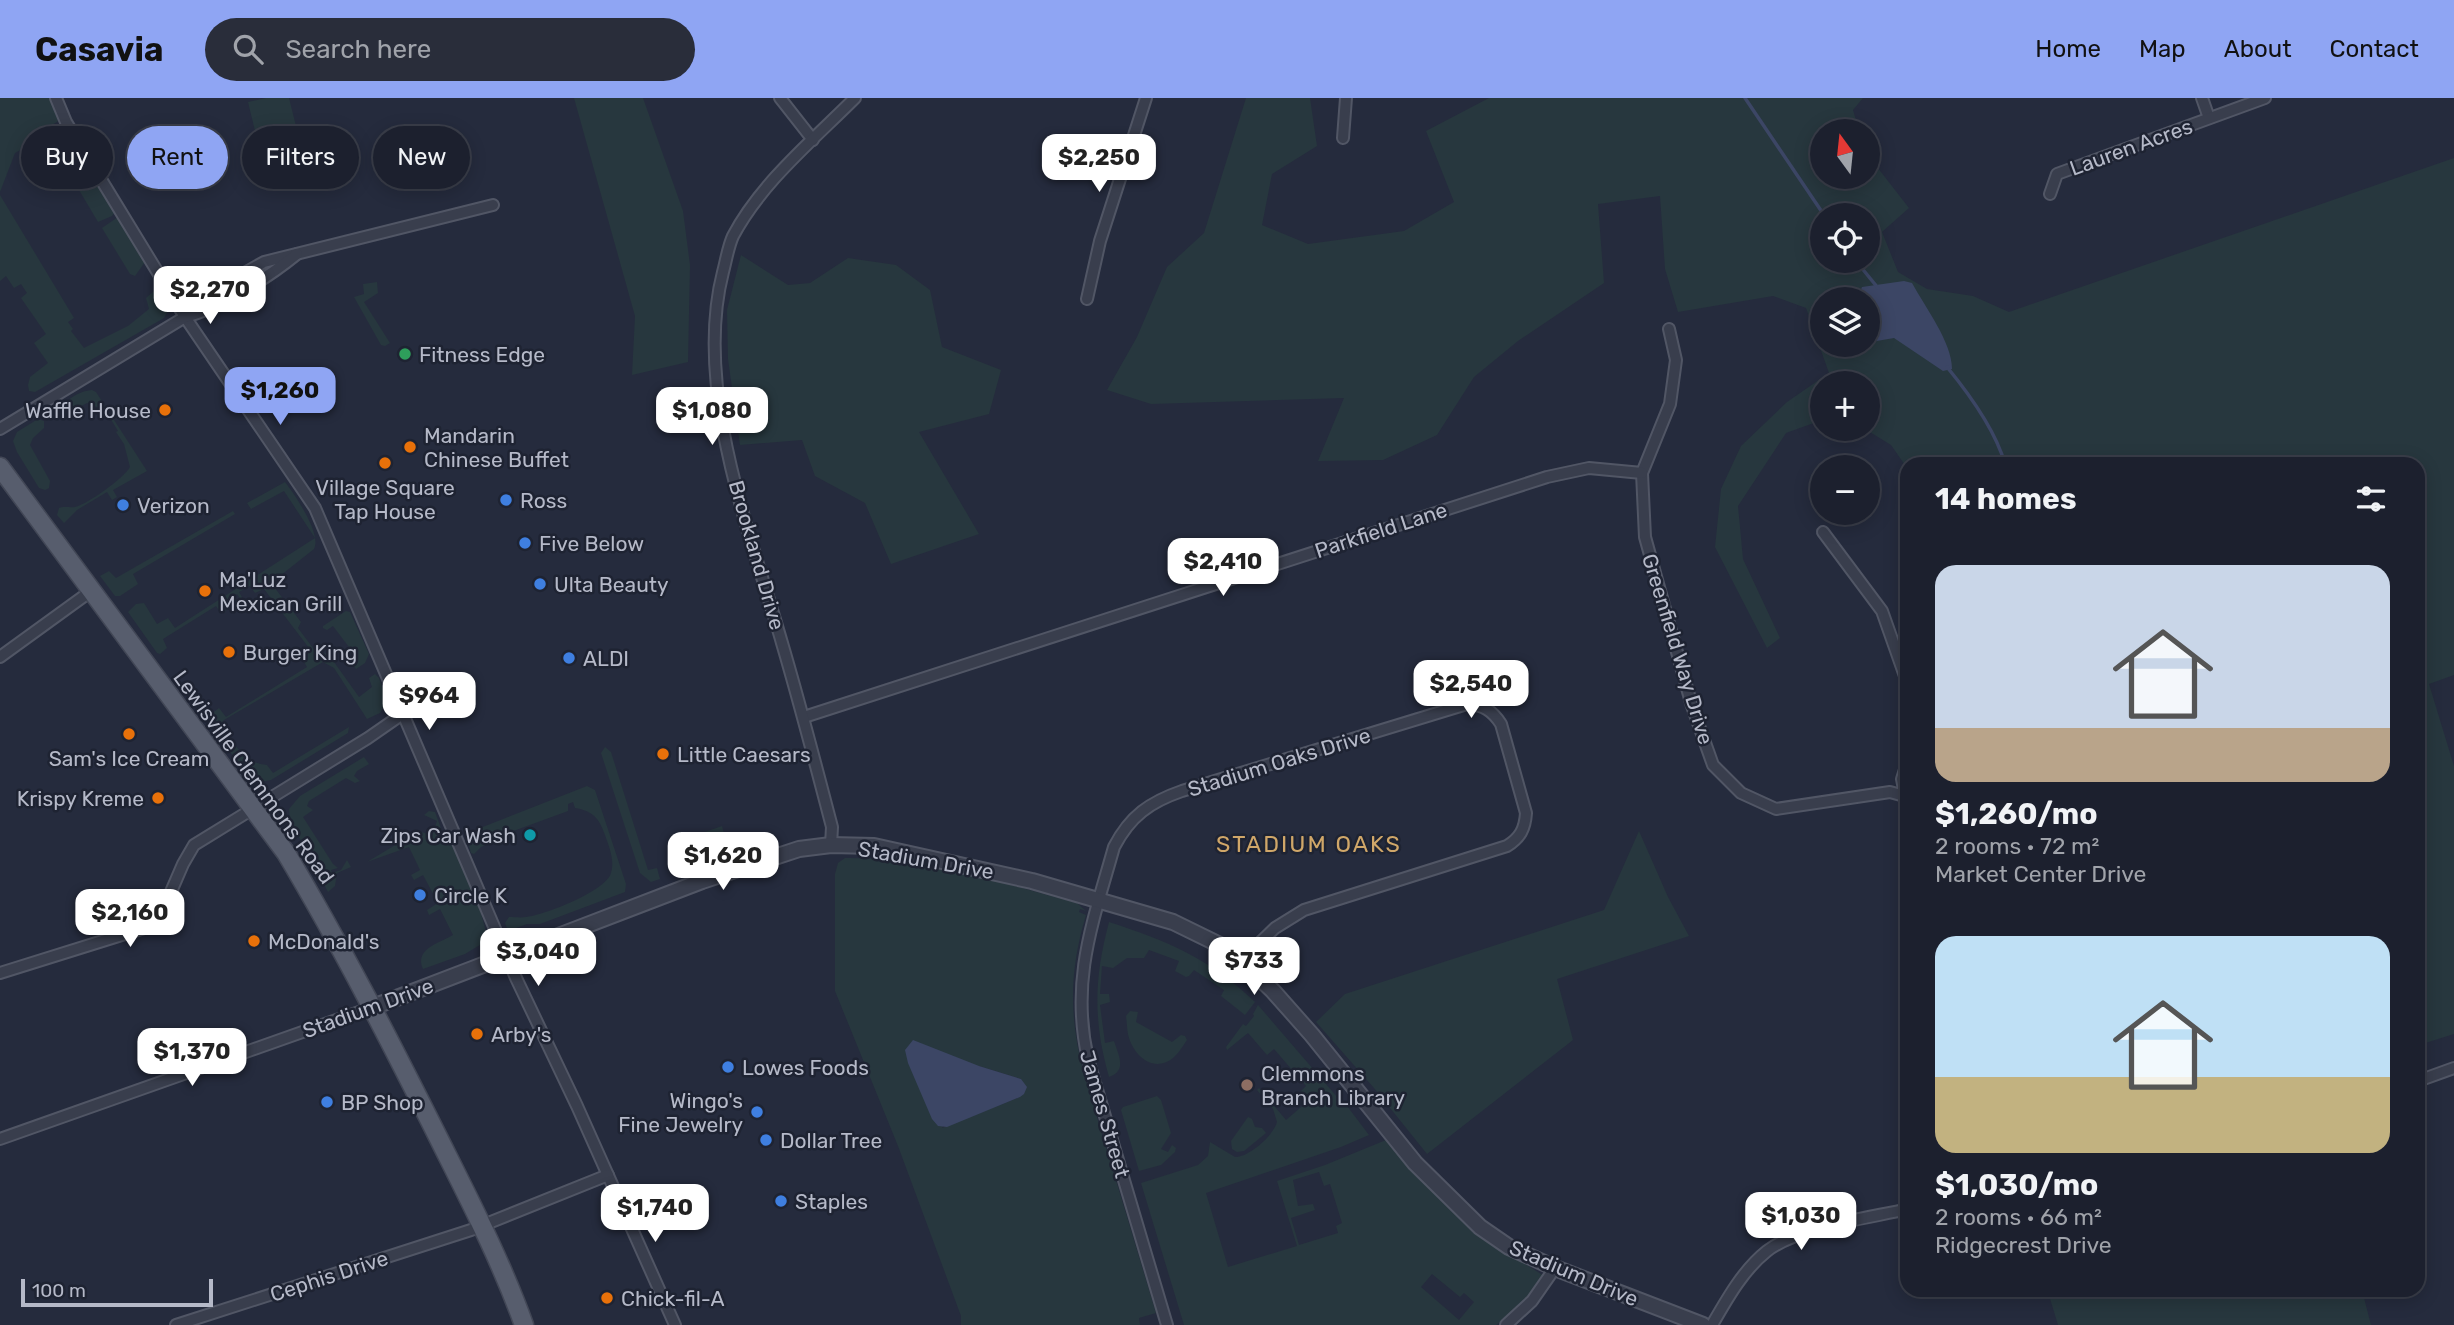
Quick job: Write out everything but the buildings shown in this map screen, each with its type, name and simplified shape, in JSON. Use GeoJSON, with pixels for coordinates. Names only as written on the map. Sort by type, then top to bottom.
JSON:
{"type":"FeatureCollection","features":[{"type":"Feature","properties":{"kind":"main road","name":"Lewisville Clemmons Road"},"geometry":{"type":"LineString","coordinates":[[0,467],[286,853],[373,1007],[482,1226],[524,1325]]}},
{"type":"Feature","properties":{"kind":"street"},"geometry":{"type":"LineString","coordinates":[[56,98],[66,122],[185,317],[315,508],[507,956],[675,1325]]}},
{"type":"Feature","properties":{"kind":"street"},"geometry":{"type":"LineString","coordinates":[[780,98],[813,140]]}},
{"type":"Feature","properties":{"kind":"street","name":"Brookland Drive"},"geometry":{"type":"LineString","coordinates":[[831,845],[832,827],[804,717],[732,471],[716,382],[713,331],[719,285],[732,239],[757,198],[855,98]]}},
{"type":"Feature","properties":{"kind":"street"},"geometry":{"type":"LineString","coordinates":[[1087,299],[1100,241],[1146,98]]}},
{"type":"Feature","properties":{"kind":"street"},"geometry":{"type":"LineString","coordinates":[[1343,138],[1346,98]]}},
{"type":"Feature","properties":{"kind":"street"},"geometry":{"type":"LineString","coordinates":[[2202,98],[2208,118]]}},
{"type":"Feature","properties":{"kind":"street","name":"Lauren Acres"},"geometry":{"type":"LineString","coordinates":[[2050,194],[2057,174],[2265,98]]}},
{"type":"Feature","properties":{"kind":"street"},"geometry":{"type":"LineString","coordinates":[[0,429],[185,317],[197,300],[264,262],[493,205]]}},
{"type":"Feature","properties":{"kind":"street","name":"Greenfield Way Drive"},"geometry":{"type":"LineString","coordinates":[[1669,328],[1676,359],[1670,404],[1642,473],[1645,537],[1692,706],[1713,765],[1741,793],[1776,809],[1890,792],[1900,794]]}},
{"type":"Feature","properties":{"kind":"street","name":"Parkfield Lane"},"geometry":{"type":"LineString","coordinates":[[804,717],[1547,477],[1589,468],[1642,473]]}},
{"type":"Feature","properties":{"kind":"street"},"geometry":{"type":"LineString","coordinates":[[1823,532],[1882,611],[1900,662]]}},
{"type":"Feature","properties":{"kind":"street"},"geometry":{"type":"LineString","coordinates":[[0,656],[91,591]]}},
{"type":"Feature","properties":{"kind":"street","name":"Stadium Oaks Drive"},"geometry":{"type":"LineString","coordinates":[[1100,899],[1114,847],[1122,832],[1143,808],[1159,799],[1467,704],[1478,704],[1496,715],[1501,724],[1526,813],[1525,824],[1515,841],[1507,846],[1304,910],[1275,928],[1241,961]]}},
{"type":"Feature","properties":{"kind":"street"},"geometry":{"type":"LineString","coordinates":[[0,973],[158,924],[183,864],[194,845],[404,713]]}},
{"type":"Feature","properties":{"kind":"street","name":"Stadium Drive"},"geometry":{"type":"LineString","coordinates":[[0,1139],[373,1007],[783,853],[831,845],[874,846],[1100,899],[1172,922],[1210,940],[1241,961],[1273,991],[1415,1163],[1443,1193],[1493,1237],[1555,1268],[1703,1325]]}},
{"type":"Feature","properties":{"kind":"street","name":"James Street"},"geometry":{"type":"LineString","coordinates":[[1100,899],[1083,964],[1083,1033],[1088,1059],[1167,1325]]}},
{"type":"Feature","properties":{"kind":"street"},"geometry":{"type":"LineString","coordinates":[[2425,1078],[2454,1068]]}},
{"type":"Feature","properties":{"kind":"street","name":"Cephis Drive"},"geometry":{"type":"LineString","coordinates":[[176,1325],[482,1226],[608,1175]]}},
{"type":"Feature","properties":{"kind":"street"},"geometry":{"type":"LineString","coordinates":[[1712,1325],[1734,1287],[1768,1250],[1801,1235],[1900,1211]]}},
{"type":"Feature","properties":{"kind":"street"},"geometry":{"type":"LineString","coordinates":[[1506,1325],[1532,1301],[1555,1268]]}},
{"type":"Feature","properties":{"kind":"shaded area"},"geometry":{"type":"Polygon","coordinates":[[[0,98],[50,98],[58,121],[51,126],[21,126],[21,150],[15,153],[0,192],[0,98]]]}},
{"type":"Feature","properties":{"kind":"shaded area"},"geometry":{"type":"Polygon","coordinates":[[[266,98],[289,98],[296,126],[254,126],[248,102],[266,98]]]}},
{"type":"Feature","properties":{"kind":"shaded area"},"geometry":{"type":"Polygon","coordinates":[[[574,98],[643,98],[683,211],[690,265],[688,362],[632,375],[635,316],[574,98]]]}},
{"type":"Feature","properties":{"kind":"shaded area"},"geometry":{"type":"Polygon","coordinates":[[[1246,98],[1310,98],[1317,146],[1272,174],[1262,225],[1308,244],[1404,231],[1454,202],[1426,131],[1489,98],[1863,98],[1853,110],[1856,119],[1810,119],[1810,189],[1880,189],[1880,171],[1909,208],[1882,232],[1898,272],[1927,289],[1973,296],[2009,312],[2454,158],[2454,675],[2429,684],[2454,766],[2454,1034],[2425,1043],[2425,457],[1900,458],[1891,445],[1880,438],[1880,371],[1828,371],[1823,357],[1880,357],[1880,287],[1810,287],[1810,319],[1806,308],[1773,296],[1678,312],[1665,269],[1660,196],[1598,204],[1604,283],[1518,341],[1474,377],[1437,435],[1383,460],[1318,461],[1344,398],[1151,404],[1107,390],[1137,337],[1167,267],[1204,233],[1246,98]]]}},
{"type":"Feature","properties":{"kind":"shaded area"},"geometry":{"type":"Polygon","coordinates":[[[78,189],[100,189],[115,212],[98,222],[78,189]]]}},
{"type":"Feature","properties":{"kind":"shaded area"},"geometry":{"type":"Polygon","coordinates":[[[0,195],[74,318],[68,322],[73,329],[71,331],[84,348],[128,326],[149,309],[146,298],[154,291],[163,290],[166,297],[168,307],[164,318],[35,392],[29,391],[30,377],[48,363],[34,343],[46,334],[21,298],[27,293],[21,284],[14,288],[6,276],[0,281],[0,195]]]}},
{"type":"Feature","properties":{"kind":"shaded area"},"geometry":{"type":"Polygon","coordinates":[[[118,217],[145,262],[135,276],[130,274],[102,228],[118,217]]]}},
{"type":"Feature","properties":{"kind":"shaded area"},"geometry":{"type":"Polygon","coordinates":[[[741,255],[788,285],[810,283],[848,258],[896,265],[930,290],[942,347],[1001,370],[989,414],[919,432],[979,534],[891,564],[865,503],[815,476],[802,440],[740,445],[728,359],[727,310],[741,255]]]}},
{"type":"Feature","properties":{"kind":"shaded area"},"geometry":{"type":"Polygon","coordinates":[[[377,282],[378,293],[364,302],[390,343],[385,346],[381,345],[354,297],[364,294],[363,284],[377,282]]]}},
{"type":"Feature","properties":{"kind":"shaded area"},"geometry":{"type":"Polygon","coordinates":[[[1810,386],[1810,424],[1786,433],[1738,506],[1743,559],[1780,638],[1767,648],[1715,547],[1721,489],[1741,446],[1787,402],[1810,386]]]}},
{"type":"Feature","properties":{"kind":"shaded area"},"geometry":{"type":"Polygon","coordinates":[[[92,390],[96,392],[147,471],[113,490],[117,497],[112,500],[107,492],[77,510],[64,523],[57,515],[59,508],[75,507],[88,501],[113,484],[130,467],[124,444],[107,413],[103,415],[97,407],[87,403],[67,414],[62,412],[73,396],[92,390]]]}},
{"type":"Feature","properties":{"kind":"shaded area"},"geometry":{"type":"Polygon","coordinates":[[[38,419],[44,421],[44,428],[33,438],[30,445],[50,481],[49,488],[45,490],[39,488],[13,441],[17,432],[38,419]]]}},
{"type":"Feature","properties":{"kind":"shaded area"},"geometry":{"type":"Polygon","coordinates":[[[285,482],[306,515],[315,538],[284,491],[251,509],[247,503],[285,482]]]}},
{"type":"Feature","properties":{"kind":"shaded area"},"geometry":{"type":"Polygon","coordinates":[[[233,511],[235,514],[133,574],[138,584],[120,596],[115,596],[100,576],[109,571],[116,578],[233,511]]]}},
{"type":"Feature","properties":{"kind":"shaded area"},"geometry":{"type":"Polygon","coordinates":[[[315,538],[314,549],[271,583],[301,622],[298,628],[319,656],[325,653],[329,655],[359,697],[372,687],[369,678],[375,674],[387,701],[380,713],[367,719],[334,668],[323,662],[224,720],[221,724],[245,756],[267,765],[273,773],[349,727],[348,733],[271,780],[256,783],[247,776],[206,718],[219,708],[226,717],[307,667],[300,655],[309,648],[264,589],[255,593],[250,586],[239,592],[243,599],[237,594],[225,603],[228,608],[224,613],[216,606],[163,639],[167,648],[160,654],[128,612],[136,604],[144,603],[157,624],[168,618],[175,628],[315,538]]]}},
{"type":"Feature","properties":{"kind":"shaded area"},"geometry":{"type":"Polygon","coordinates":[[[346,611],[350,612],[369,654],[365,663],[356,669],[352,664],[358,659],[333,626],[327,630],[323,628],[346,611]]]}},
{"type":"Feature","properties":{"kind":"shaded area"},"geometry":{"type":"Polygon","coordinates":[[[605,747],[611,752],[648,870],[657,868],[660,879],[651,882],[640,873],[601,753],[605,747]]]}},
{"type":"Feature","properties":{"kind":"shaded area"},"geometry":{"type":"Polygon","coordinates":[[[364,757],[369,764],[354,776],[360,781],[355,783],[346,778],[309,801],[307,806],[313,810],[303,817],[338,868],[331,870],[332,873],[341,870],[347,860],[351,867],[337,873],[335,886],[328,892],[290,820],[289,809],[300,796],[364,757]]]}},
{"type":"Feature","properties":{"kind":"shaded area"},"geometry":{"type":"Polygon","coordinates":[[[587,786],[595,790],[626,884],[625,892],[540,924],[527,924],[508,931],[505,923],[509,917],[535,915],[560,907],[587,894],[607,880],[612,863],[603,829],[594,816],[575,808],[573,802],[568,804],[568,811],[497,837],[497,840],[481,847],[474,854],[471,853],[466,836],[470,832],[587,786]]]}},
{"type":"Feature","properties":{"kind":"shaded area"},"geometry":{"type":"Polygon","coordinates":[[[429,811],[435,812],[442,831],[446,830],[481,913],[488,940],[465,954],[423,969],[422,956],[429,947],[453,935],[440,909],[429,915],[427,910],[438,903],[423,875],[414,880],[411,875],[420,870],[409,847],[367,862],[407,838],[414,830],[432,835],[437,821],[424,815],[429,811]]]}},
{"type":"Feature","properties":{"kind":"shaded area"},"geometry":{"type":"Polygon","coordinates":[[[722,826],[729,853],[684,869],[679,865],[680,858],[711,845],[705,832],[722,826]]]}},
{"type":"Feature","properties":{"kind":"shaded area"},"geometry":{"type":"Polygon","coordinates":[[[1639,831],[1668,897],[1689,936],[1557,979],[1573,1040],[1427,1154],[1316,1022],[1345,994],[1604,910],[1639,831]]]}},
{"type":"Feature","properties":{"kind":"shaded area"},"geometry":{"type":"Polygon","coordinates":[[[845,858],[875,859],[934,867],[1077,903],[1086,911],[1080,909],[1079,912],[1086,915],[1074,975],[1076,1033],[1084,1074],[1156,1313],[1139,1318],[1140,1325],[961,1325],[961,1316],[898,1146],[835,991],[835,874],[838,863],[845,858]],[[979,1066],[942,1128],[1020,1097],[1021,1079],[979,1066]]]}},
{"type":"Feature","properties":{"kind":"shaded area"},"geometry":{"type":"Polygon","coordinates":[[[1109,922],[1150,936],[1187,953],[1222,974],[1255,1002],[1245,1015],[1221,996],[1224,990],[1194,970],[1186,977],[1175,971],[1179,961],[1149,950],[1144,958],[1127,958],[1113,968],[1102,966],[1100,994],[1109,994],[1110,1002],[1100,1005],[1105,1043],[1114,1041],[1120,1062],[1118,1071],[1109,1077],[1100,1037],[1097,1000],[1100,962],[1109,922]]]}},
{"type":"Feature","properties":{"kind":"shaded area"},"geometry":{"type":"Polygon","coordinates":[[[1258,1005],[1347,1106],[1369,1135],[1206,1193],[1228,1267],[1297,1246],[1277,1181],[1386,1140],[1441,1201],[1472,1230],[1544,1276],[1536,1289],[1500,1322],[1496,1325],[1184,1325],[1141,1183],[1198,1165],[1208,1156],[1210,1142],[1235,1157],[1247,1154],[1260,1145],[1277,1122],[1273,1109],[1257,1090],[1259,1088],[1286,1120],[1307,1102],[1299,1093],[1306,1086],[1274,1049],[1267,1055],[1248,1033],[1227,1050],[1226,1047],[1243,1024],[1246,1026],[1258,1005]],[[1319,1172],[1293,1180],[1298,1206],[1313,1204],[1315,1210],[1291,1218],[1299,1245],[1338,1233],[1336,1226],[1342,1223],[1330,1184],[1324,1186],[1319,1172]],[[1432,1274],[1421,1287],[1459,1320],[1474,1302],[1464,1293],[1460,1297],[1432,1274]]]}},
{"type":"Feature","properties":{"kind":"shaded area"},"geometry":{"type":"Polygon","coordinates":[[[1130,1011],[1138,1012],[1136,1022],[1172,1042],[1181,1035],[1187,1040],[1175,1056],[1166,1062],[1159,1064],[1146,1061],[1129,1038],[1126,1016],[1130,1011]]]}},
{"type":"Feature","properties":{"kind":"shaded area"},"geometry":{"type":"Polygon","coordinates":[[[1157,1096],[1161,1100],[1171,1133],[1161,1149],[1168,1152],[1172,1145],[1176,1148],[1161,1165],[1139,1171],[1121,1110],[1157,1096]]]}},
{"type":"Feature","properties":{"kind":"shaded area"},"geometry":{"type":"Polygon","coordinates":[[[1248,1117],[1252,1119],[1255,1127],[1262,1128],[1266,1133],[1244,1151],[1237,1152],[1232,1149],[1231,1141],[1248,1117]]]}},
{"type":"Feature","properties":{"kind":"shaded area"},"geometry":{"type":"Polygon","coordinates":[[[2050,1297],[2364,1297],[2371,1325],[2058,1325],[2050,1297]]]}},
{"type":"Feature","properties":{"kind":"water"},"geometry":{"type":"Polygon","coordinates":[[[1904,281],[1912,283],[1948,348],[1952,369],[1943,371],[1894,338],[1880,340],[1880,287],[1862,287],[1904,281]]]}},
{"type":"Feature","properties":{"kind":"water"},"geometry":{"type":"Polygon","coordinates":[[[913,1040],[1021,1079],[1027,1087],[1024,1094],[947,1127],[938,1126],[932,1119],[908,1063],[905,1050],[913,1040]]]}},
{"type":"Feature","properties":{"kind":"waterway"},"geometry":{"type":"LineString","coordinates":[[1745,98],[1816,203]]}},
{"type":"Feature","properties":{"kind":"waterway"},"geometry":{"type":"LineString","coordinates":[[1866,273],[1877,287]]}},
{"type":"Feature","properties":{"kind":"waterway"},"geometry":{"type":"LineString","coordinates":[[1947,367],[1988,425],[2003,457]]}},
{"type":"Feature","properties":{"kind":"place","name":"Fitness Edge"},"geometry":{"type":"Point","coordinates":[405,354]}},
{"type":"Feature","properties":{"kind":"place","name":"Waffle House"},"geometry":{"type":"Point","coordinates":[165,410]}},
{"type":"Feature","properties":{"kind":"place","name":"Mandarin Chinese Buffet"},"geometry":{"type":"Point","coordinates":[410,447]}},
{"type":"Feature","properties":{"kind":"place","name":"Village Square Tap House"},"geometry":{"type":"Point","coordinates":[385,463]}},
{"type":"Feature","properties":{"kind":"place","name":"Ross"},"geometry":{"type":"Point","coordinates":[506,500]}},
{"type":"Feature","properties":{"kind":"place","name":"Verizon"},"geometry":{"type":"Point","coordinates":[123,505]}},
{"type":"Feature","properties":{"kind":"place","name":"Five Below"},"geometry":{"type":"Point","coordinates":[525,543]}},
{"type":"Feature","properties":{"kind":"place","name":"Ulta Beauty"},"geometry":{"type":"Point","coordinates":[540,584]}},
{"type":"Feature","properties":{"kind":"place","name":"Ma'Luz Mexican Grill"},"geometry":{"type":"Point","coordinates":[205,591]}},
{"type":"Feature","properties":{"kind":"place","name":"Burger King"},"geometry":{"type":"Point","coordinates":[229,652]}},
{"type":"Feature","properties":{"kind":"place","name":"ALDI"},"geometry":{"type":"Point","coordinates":[569,658]}},
{"type":"Feature","properties":{"kind":"place","name":"Sam's Ice Cream"},"geometry":{"type":"Point","coordinates":[129,734]}},
{"type":"Feature","properties":{"kind":"place","name":"Little Caesars"},"geometry":{"type":"Point","coordinates":[663,754]}},
{"type":"Feature","properties":{"kind":"place","name":"Krispy Kreme"},"geometry":{"type":"Point","coordinates":[158,798]}},
{"type":"Feature","properties":{"kind":"place","name":"Zips Car Wash"},"geometry":{"type":"Point","coordinates":[530,835]}},
{"type":"Feature","properties":{"kind":"place","name":"Circle K"},"geometry":{"type":"Point","coordinates":[420,895]}},
{"type":"Feature","properties":{"kind":"place","name":"McDonald's"},"geometry":{"type":"Point","coordinates":[254,941]}},
{"type":"Feature","properties":{"kind":"place","name":"Arby's"},"geometry":{"type":"Point","coordinates":[477,1034]}},
{"type":"Feature","properties":{"kind":"place","name":"Lowes Foods"},"geometry":{"type":"Point","coordinates":[728,1067]}},
{"type":"Feature","properties":{"kind":"place","name":"Clemmons Branch Library"},"geometry":{"type":"Point","coordinates":[1247,1085]}},
{"type":"Feature","properties":{"kind":"place","name":"BP Shop"},"geometry":{"type":"Point","coordinates":[327,1102]}},
{"type":"Feature","properties":{"kind":"place","name":"Wingo's Fine Jewelry"},"geometry":{"type":"Point","coordinates":[757,1112]}},
{"type":"Feature","properties":{"kind":"place","name":"Dollar Tree"},"geometry":{"type":"Point","coordinates":[766,1140]}},
{"type":"Feature","properties":{"kind":"place","name":"Staples"},"geometry":{"type":"Point","coordinates":[781,1201]}},
{"type":"Feature","properties":{"kind":"place","name":"Chick-fil-A"},"geometry":{"type":"Point","coordinates":[607,1298]}},
{"type":"Feature","properties":{"kind":"district","name":"STADIUM OAKS"},"geometry":{"type":"Point","coordinates":[1309,844]}}]}
